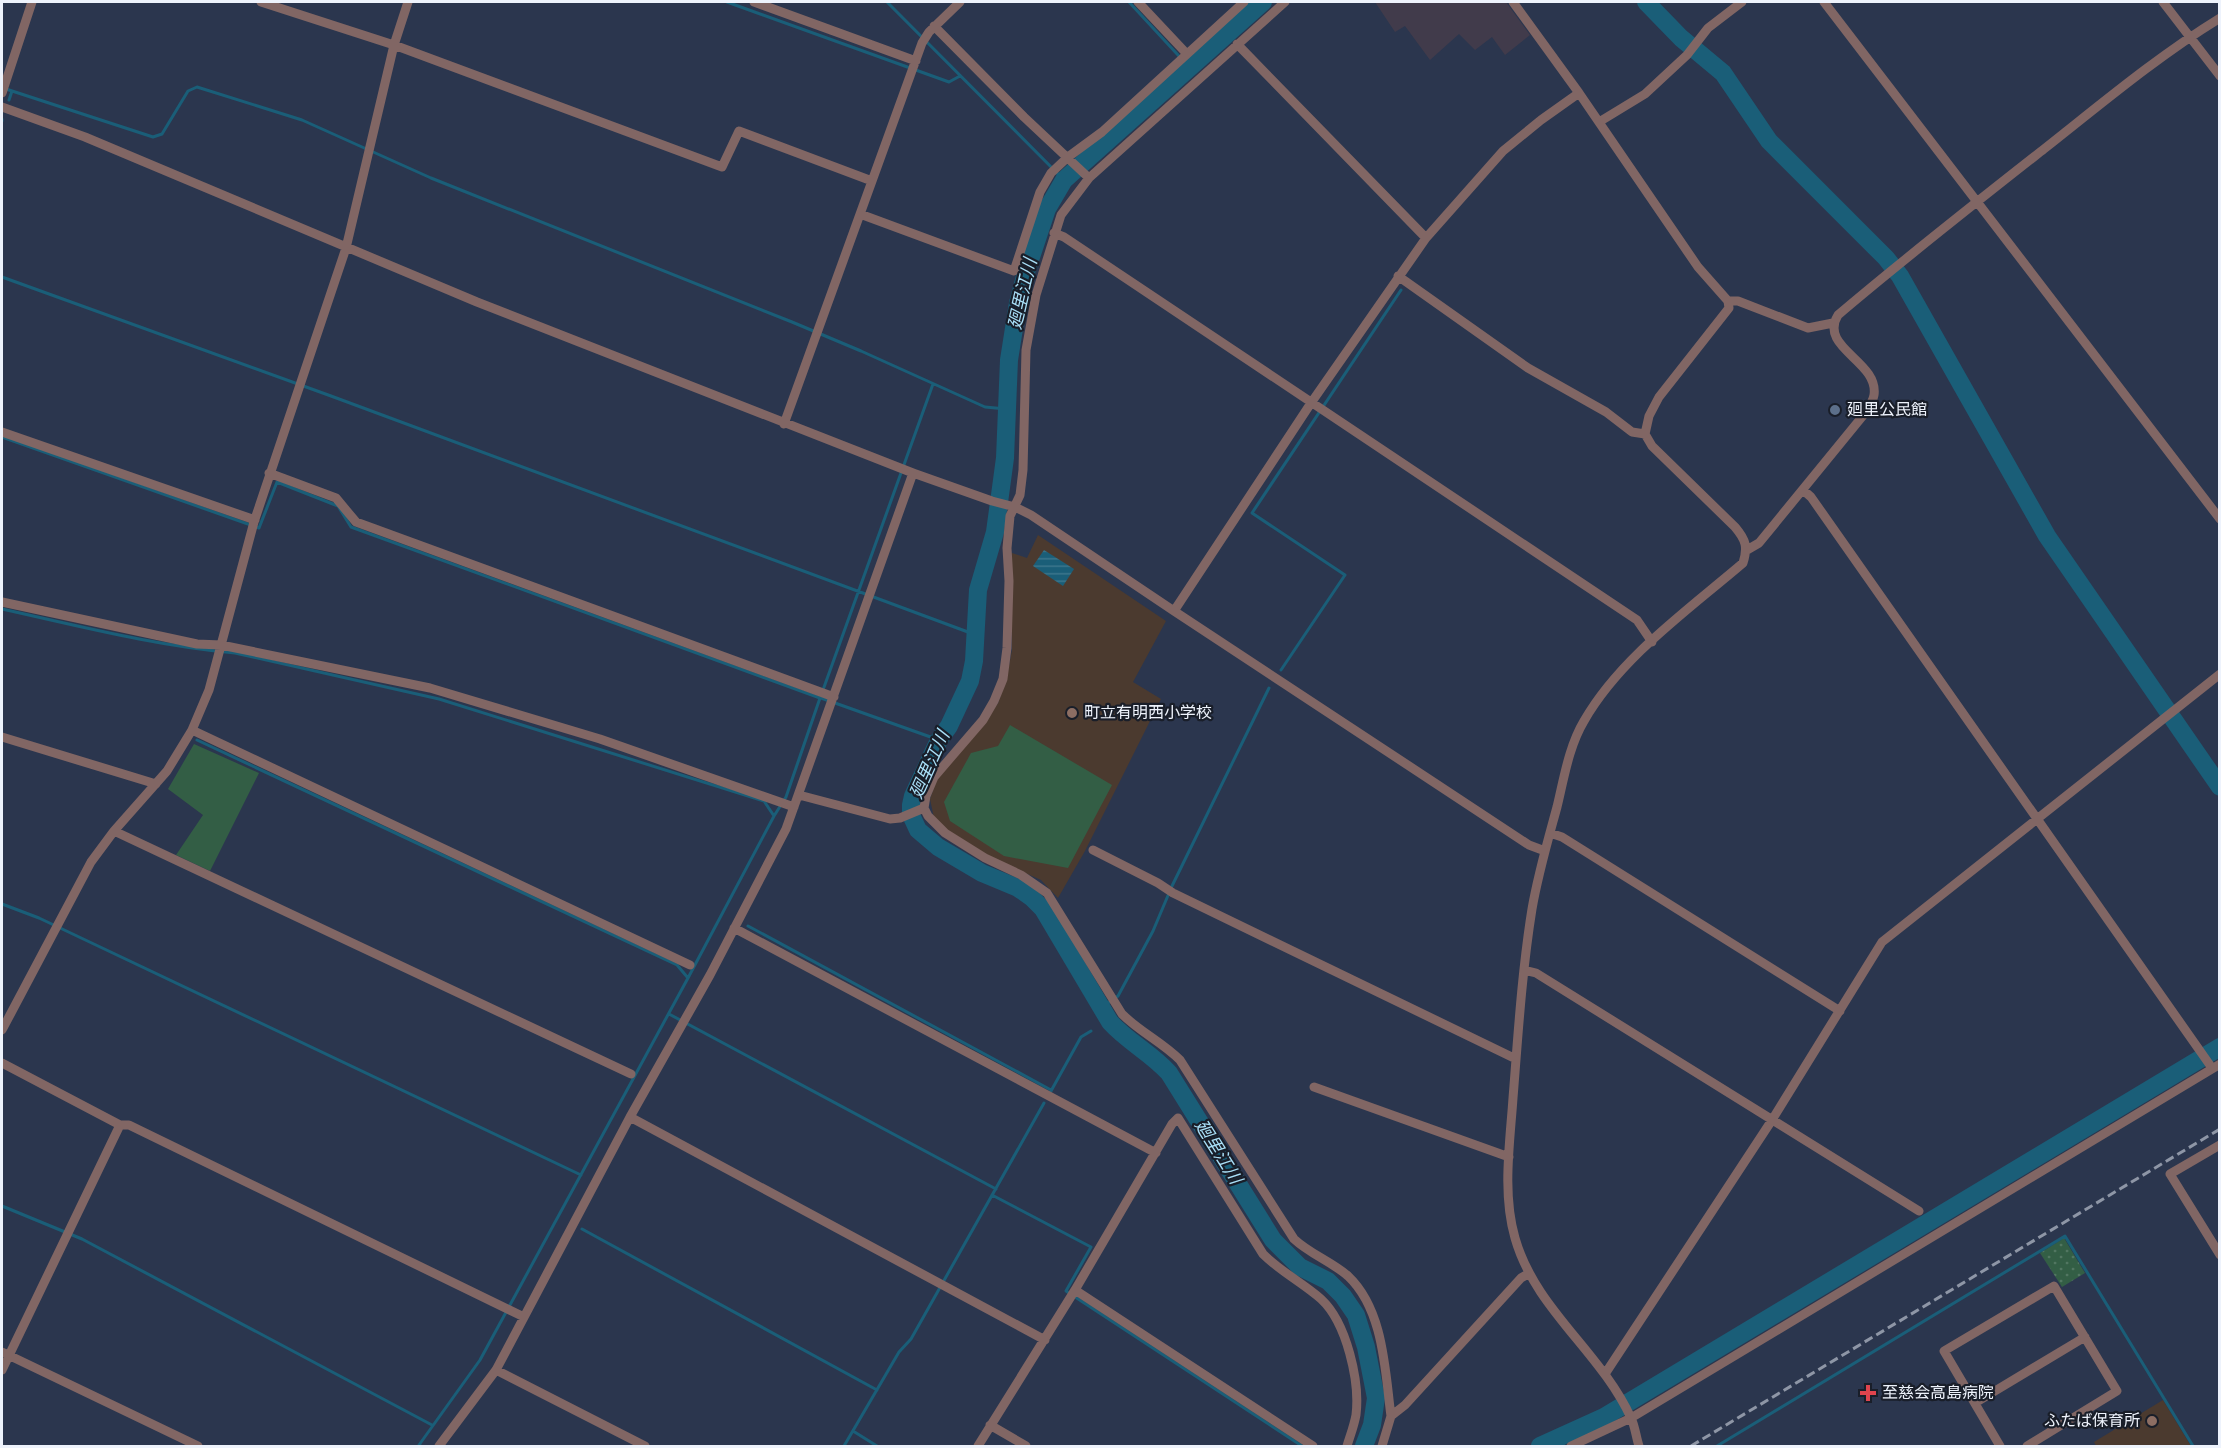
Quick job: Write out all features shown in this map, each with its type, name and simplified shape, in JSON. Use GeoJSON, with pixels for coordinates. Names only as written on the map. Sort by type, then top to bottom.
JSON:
{"type":"FeatureCollection","features":[{"type":"Feature","properties":{"kind":"street"},"geometry":{"type":"LineString","coordinates":[[2,93],[32,2]]}},
{"type":"Feature","properties":{"kind":"street"},"geometry":{"type":"LineString","coordinates":[[261,2],[394,45],[722,167],[739,131],[872,180]]}},
{"type":"Feature","properties":{"kind":"street"},"geometry":{"type":"LineString","coordinates":[[2,1030],[92,862],[114,831],[176,758],[192,730],[209,690],[269,473],[346,248],[394,45],[408,2]]}},
{"type":"Feature","properties":{"kind":"street"},"geometry":{"type":"LineString","coordinates":[[754,2],[914,67]]}},
{"type":"Feature","properties":{"kind":"street"},"geometry":{"type":"LineString","coordinates":[[784,424],[922,43],[932,29],[960,2]]}},
{"type":"Feature","properties":{"kind":"street"},"geometry":{"type":"LineString","coordinates":[[1138,2],[1183,57]]}},
{"type":"Feature","properties":{"kind":"street"},"geometry":{"type":"LineString","coordinates":[[860,214],[1014,271],[1040,192],[1054,171],[1102,132],[1244,2]]}},
{"type":"Feature","properties":{"kind":"street"},"geometry":{"type":"LineString","coordinates":[[1285,2],[1086,176],[1061,214],[1036,295],[1026,350],[1023,470],[1020,495],[1012,506],[1006,548],[1009,581],[1007,648],[1003,679],[994,701],[982,720],[934,777],[924,808],[928,816],[945,833],[1047,892],[1112,998],[1134,1026],[1170,1050],[1180,1060],[1294,1239],[1305,1250],[1347,1276],[1362,1295],[1371,1311],[1382,1349],[1391,1416],[1382,1446]]}},
{"type":"Feature","properties":{"kind":"street"},"geometry":{"type":"LineString","coordinates":[[1513,2],[1579,93],[1698,267],[1728,301],[1730,308],[1659,398],[1649,416],[1645,434],[1652,446],[1735,526],[1744,538],[1747,550],[1743,563],[1624,666],[1609,683],[1582,724],[1569,760],[1532,908],[1516,1059],[1509,1157],[1509,1199],[1515,1237],[1528,1274],[1557,1315],[1605,1374],[1631,1418],[1639,1446]]}},
{"type":"Feature","properties":{"kind":"street"},"geometry":{"type":"LineString","coordinates":[[1599,122],[1645,94],[1687,55],[1708,28],[1742,2]]}},
{"type":"Feature","properties":{"kind":"street"},"geometry":{"type":"LineString","coordinates":[[1824,2],[2220,519]]}},
{"type":"Feature","properties":{"kind":"street"},"geometry":{"type":"LineString","coordinates":[[2163,2],[2220,76]]}},
{"type":"Feature","properties":{"kind":"street"},"geometry":{"type":"LineString","coordinates":[[1747,550],[1759,543],[1803,490],[1866,412],[1874,397],[1874,383],[1866,370],[1838,342],[1832,331],[1833,323],[1838,315],[1900,262],[2092,110],[2190,36],[2220,18]]}},
{"type":"Feature","properties":{"kind":"street"},"geometry":{"type":"LineString","coordinates":[[932,29],[1070,158],[1086,176]]}},
{"type":"Feature","properties":{"kind":"street"},"geometry":{"type":"LineString","coordinates":[[1237,44],[1426,238]]}},
{"type":"Feature","properties":{"kind":"street"},"geometry":{"type":"LineString","coordinates":[[1174,611],[1318,407],[1398,276],[1426,238],[1503,151],[1579,93]]}},
{"type":"Feature","properties":{"kind":"street"},"geometry":{"type":"LineString","coordinates":[[2,107],[95,141],[346,248],[784,424],[992,501],[1012,506],[1031,515],[1529,845],[1545,851]]}},
{"type":"Feature","properties":{"kind":"street"},"geometry":{"type":"LineString","coordinates":[[1054,233],[1064,237],[1637,620],[1652,642]]}},
{"type":"Feature","properties":{"kind":"street"},"geometry":{"type":"LineString","coordinates":[[1398,276],[1528,368],[1606,412],[1632,432],[1645,434]]}},
{"type":"Feature","properties":{"kind":"street"},"geometry":{"type":"LineString","coordinates":[[1728,301],[1738,301],[1808,328],[1833,323]]}},
{"type":"Feature","properties":{"kind":"street"},"geometry":{"type":"LineString","coordinates":[[2,432],[254,524]]}},
{"type":"Feature","properties":{"kind":"street"},"geometry":{"type":"LineString","coordinates":[[786,805],[799,795],[829,697],[870,597],[906,470]]}},
{"type":"Feature","properties":{"kind":"street"},"geometry":{"type":"LineString","coordinates":[[269,473],[336,498],[346,507],[356,522],[829,697]]}},
{"type":"Feature","properties":{"kind":"street"},"geometry":{"type":"LineString","coordinates":[[1571,1446],[1631,1418],[2216,1066],[2037,819],[1811,497],[1803,490]]}},
{"type":"Feature","properties":{"kind":"street"},"geometry":{"type":"LineString","coordinates":[[2,602],[220,650],[430,688],[600,739],[786,805]]}},
{"type":"Feature","properties":{"kind":"street"},"geometry":{"type":"LineString","coordinates":[[1605,1374],[1772,1120],[1882,942],[2220,674]]}},
{"type":"Feature","properties":{"kind":"street"},"geometry":{"type":"LineString","coordinates":[[192,730],[690,965]]}},
{"type":"Feature","properties":{"kind":"street"},"geometry":{"type":"LineString","coordinates":[[2,737],[156,784]]}},
{"type":"Feature","properties":{"kind":"street"},"geometry":{"type":"LineString","coordinates":[[799,795],[890,819],[900,818],[924,808]]}},
{"type":"Feature","properties":{"kind":"street"},"geometry":{"type":"LineString","coordinates":[[440,1446],[496,1370],[630,1117],[684,1022],[786,829],[786,805]]}},
{"type":"Feature","properties":{"kind":"street"},"geometry":{"type":"LineString","coordinates":[[114,831],[631,1074]]}},
{"type":"Feature","properties":{"kind":"street"},"geometry":{"type":"LineString","coordinates":[[1550,833],[1562,837],[1840,1011]]}},
{"type":"Feature","properties":{"kind":"street"},"geometry":{"type":"LineString","coordinates":[[1093,850],[1170,891],[1516,1059]]}},
{"type":"Feature","properties":{"kind":"street"},"geometry":{"type":"LineString","coordinates":[[734,928],[1156,1153]]}},
{"type":"Feature","properties":{"kind":"street"},"geometry":{"type":"LineString","coordinates":[[1524,970],[1536,973],[1919,1211]]}},
{"type":"Feature","properties":{"kind":"street"},"geometry":{"type":"LineString","coordinates":[[2,1063],[120,1125],[129,1125],[524,1317]]}},
{"type":"Feature","properties":{"kind":"street"},"geometry":{"type":"LineString","coordinates":[[1314,1087],[1509,1157]]}},
{"type":"Feature","properties":{"kind":"street"},"geometry":{"type":"LineString","coordinates":[[630,1117],[1045,1340]]}},
{"type":"Feature","properties":{"kind":"street"},"geometry":{"type":"LineString","coordinates":[[978,1446],[1045,1340],[1172,1124],[1178,1118],[1263,1254],[1277,1268],[1323,1301],[1335,1316],[1346,1342],[1357,1391],[1356,1417],[1347,1446]]}},
{"type":"Feature","properties":{"kind":"street"},"geometry":{"type":"LineString","coordinates":[[2,1370],[6,1354],[68,1234],[120,1125]]}},
{"type":"Feature","properties":{"kind":"street"},"geometry":{"type":"LineString","coordinates":[[2220,1145],[2170,1174],[2220,1255]]}},
{"type":"Feature","properties":{"kind":"street"},"geometry":{"type":"LineString","coordinates":[[1391,1416],[1405,1405],[1521,1278],[1528,1274]]}},
{"type":"Feature","properties":{"kind":"street"},"geometry":{"type":"LineString","coordinates":[[2000,1446],[1944,1351],[2054,1286],[2117,1391],[2027,1446]]}},
{"type":"Feature","properties":{"kind":"street"},"geometry":{"type":"LineString","coordinates":[[1073,1294],[1313,1446]]}},
{"type":"Feature","properties":{"kind":"street"},"geometry":{"type":"LineString","coordinates":[[1975,1403],[2085,1338]]}},
{"type":"Feature","properties":{"kind":"street"},"geometry":{"type":"LineString","coordinates":[[6,1354],[198,1446]]}},
{"type":"Feature","properties":{"kind":"street"},"geometry":{"type":"LineString","coordinates":[[496,1370],[645,1446]]}},
{"type":"Feature","properties":{"kind":"street"},"geometry":{"type":"LineString","coordinates":[[990,1425],[1026,1446]]}},
{"type":"Feature","properties":{"kind":"shaded area"},"geometry":{"type":"Polygon","coordinates":[[[1375,2],[1506,2],[1530,35],[1505,55],[1492,37],[1475,50],[1459,34],[1430,60],[1405,26],[1395,32],[1375,2]]]}},
{"type":"Feature","properties":{"kind":"shaded area","name":"町立有明西小学校"},"geometry":{"type":"Polygon","coordinates":[[[1038,535],[1166,621],[1133,682],[1161,699],[1085,851],[1058,898],[1041,880],[987,856],[947,831],[934,818],[930,799],[937,779],[998,703],[1006,681],[1012,650],[1012,553],[1027,558],[1038,535]]]}},
{"type":"Feature","properties":{"kind":"shaded area","name":"ふたば保育所"},"geometry":{"type":"Polygon","coordinates":[[[2163,1400],[2191,1446],[2096,1446],[2094,1442],[2163,1400]]]}},
{"type":"Feature","properties":{"kind":"green space"},"geometry":{"type":"Polygon","coordinates":[[[1010,725],[1112,785],[1068,868],[1004,856],[950,821],[944,802],[971,753],[998,746],[1010,725]]]}},
{"type":"Feature","properties":{"kind":"green space"},"geometry":{"type":"Polygon","coordinates":[[[194,744],[259,773],[210,871],[176,855],[203,815],[168,789],[194,744]]]}},
{"type":"Feature","properties":{"kind":"green space"},"geometry":{"type":"Polygon","coordinates":[[[2064,1238],[2085,1273],[2062,1287],[2040,1253],[2064,1238]]]}},
{"type":"Feature","properties":{"kind":"water"},"geometry":{"type":"Polygon","coordinates":[[[1044,550],[1074,569],[1063,586],[1033,566],[1044,550]]]}},
{"type":"Feature","properties":{"kind":"waterway"},"geometry":{"type":"LineString","coordinates":[[727,2],[949,82],[960,76]]}},
{"type":"Feature","properties":{"kind":"waterway"},"geometry":{"type":"LineString","coordinates":[[887,2],[1064,180]]}},
{"type":"Feature","properties":{"kind":"waterway"},"geometry":{"type":"LineString","coordinates":[[1129,2],[1190,68]]}},
{"type":"Feature","properties":{"kind":"waterway","name":"廻里江川"},"geometry":{"type":"LineString","coordinates":[[1263,2],[1064,180],[1047,209],[1018,303],[1009,360],[1005,458],[995,532],[978,590],[974,661],[970,681],[913,796],[911,815],[918,830],[938,847],[982,873],[1018,888],[1043,909],[1110,1022],[1169,1073],[1273,1240],[1300,1267],[1328,1281],[1343,1296],[1356,1315],[1366,1347],[1376,1398],[1372,1425],[1364,1446]]}},
{"type":"Feature","properties":{"kind":"waterway"},"geometry":{"type":"LineString","coordinates":[[1646,2],[1681,38],[1723,73],[1769,141],[1886,258],[1900,276],[2047,536],[2220,787]]}},
{"type":"Feature","properties":{"kind":"waterway"},"geometry":{"type":"LineString","coordinates":[[6,89],[153,137],[162,134],[188,91],[197,87],[302,120],[431,178],[792,322],[985,407],[1006,409]]}},
{"type":"Feature","properties":{"kind":"waterway"},"geometry":{"type":"LineString","coordinates":[[9,100],[12,91]]}},
{"type":"Feature","properties":{"kind":"waterway"},"geometry":{"type":"LineString","coordinates":[[2,277],[331,396],[976,635]]}},
{"type":"Feature","properties":{"kind":"waterway"},"geometry":{"type":"LineString","coordinates":[[1281,670],[1345,575],[1252,513],[1401,290]]}},
{"type":"Feature","properties":{"kind":"waterway"},"geometry":{"type":"LineString","coordinates":[[823,690],[933,384]]}},
{"type":"Feature","properties":{"kind":"waterway"},"geometry":{"type":"LineString","coordinates":[[2,437],[259,528],[277,482],[338,506],[351,527],[820,698],[786,797],[480,1360],[419,1445],[421,1446]]}},
{"type":"Feature","properties":{"kind":"waterway"},"geometry":{"type":"LineString","coordinates":[[2,609],[147,640],[235,653],[439,699],[764,801],[774,816]]}},
{"type":"Feature","properties":{"kind":"waterway"},"geometry":{"type":"LineString","coordinates":[[1101,1008],[1118,996],[1153,931],[1172,886],[1269,688]]}},
{"type":"Feature","properties":{"kind":"waterway"},"geometry":{"type":"LineString","coordinates":[[821,698],[939,740]]}},
{"type":"Feature","properties":{"kind":"waterway"},"geometry":{"type":"LineString","coordinates":[[197,740],[677,965],[688,978]]}},
{"type":"Feature","properties":{"kind":"waterway"},"geometry":{"type":"LineString","coordinates":[[2,904],[39,918],[581,1175]]}},
{"type":"Feature","properties":{"kind":"waterway"},"geometry":{"type":"LineString","coordinates":[[748,926],[1051,1090]]}},
{"type":"Feature","properties":{"kind":"waterway"},"geometry":{"type":"LineString","coordinates":[[669,1014],[996,1189]]}},
{"type":"Feature","properties":{"kind":"waterway","name":"廻里江川"},"geometry":{"type":"LineString","coordinates":[[1104,1025],[1110,1022]]}},
{"type":"Feature","properties":{"kind":"waterway"},"geometry":{"type":"LineString","coordinates":[[1051,1091],[1081,1037],[1091,1031]]}},
{"type":"Feature","properties":{"kind":"waterway"},"geometry":{"type":"LineString","coordinates":[[1540,1446],[1604,1417],[2220,1047]]}},
{"type":"Feature","properties":{"kind":"waterway"},"geometry":{"type":"LineString","coordinates":[[844,1446],[899,1352],[911,1339],[1044,1103]]}},
{"type":"Feature","properties":{"kind":"waterway"},"geometry":{"type":"LineString","coordinates":[[992,1195],[1091,1247],[1066,1291],[1302,1446]]}},
{"type":"Feature","properties":{"kind":"waterway"},"geometry":{"type":"LineString","coordinates":[[2,1206],[82,1239],[432,1425]]}},
{"type":"Feature","properties":{"kind":"waterway"},"geometry":{"type":"LineString","coordinates":[[582,1229],[877,1390]]}},
{"type":"Feature","properties":{"kind":"waterway"},"geometry":{"type":"LineString","coordinates":[[1717,1446],[2065,1236],[2193,1446]]}},
{"type":"Feature","properties":{"kind":"waterway"},"geometry":{"type":"LineString","coordinates":[[853,1431],[877,1446]]}},
{"type":"Feature","properties":{"kind":"waterway"},"geometry":{"type":"LineString","coordinates":[[1559,1438],[1564,1446]]}},
{"type":"Feature","properties":{"kind":"railway"},"geometry":{"type":"LineString","coordinates":[[1691,1446],[2220,1129]]}},
{"type":"Feature","properties":{"kind":"place","name":"廻里公民館"},"geometry":{"type":"Point","coordinates":[1835,410]}},
{"type":"Feature","properties":{"kind":"place","name":"町立有明西小学校"},"geometry":{"type":"Point","coordinates":[1072,713]}},
{"type":"Feature","properties":{"kind":"place","name":"至慈会高島病院"},"geometry":{"type":"Point","coordinates":[1868,1393]}},
{"type":"Feature","properties":{"kind":"place","name":"ふたば保育所"},"geometry":{"type":"Point","coordinates":[2152,1421]}}]}
